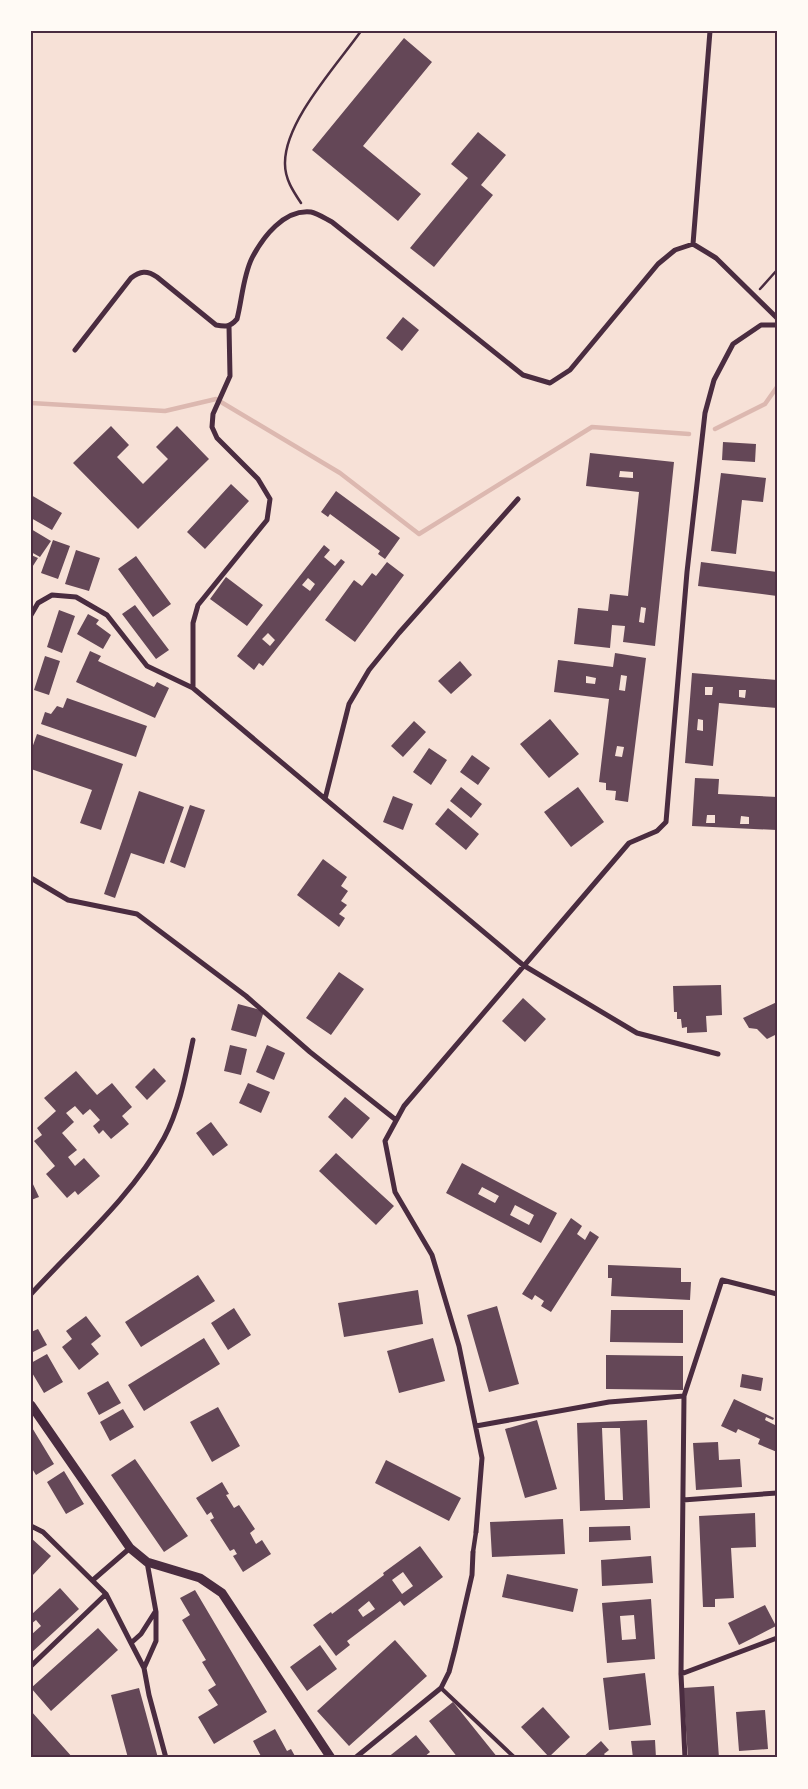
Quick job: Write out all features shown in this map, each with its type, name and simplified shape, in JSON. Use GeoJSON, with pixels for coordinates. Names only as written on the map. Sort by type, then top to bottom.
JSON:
{"type":"FeatureCollection","features":[{"type":"Feature","properties":{"kind":"street"},"geometry":{"type":"LineString","coordinates":[[693,244],[710,31]]}},
{"type":"Feature","properties":{"kind":"street"},"geometry":{"type":"LineString","coordinates":[[75,350],[131,278],[139,272],[150,272],[157,276],[216,325],[229,326],[237,319],[252,259],[264,241],[277,225],[291,215],[311,212],[332,222],[523,375],[550,383],[570,370],[658,264],[674,250],[693,244],[716,258],[777,318]]}},
{"type":"Feature","properties":{"kind":"street"},"geometry":{"type":"LineString","coordinates":[[355,1758],[440,1688],[449,1672],[472,1575],[482,1458],[459,1346],[432,1255],[395,1192],[385,1141],[404,1106],[629,843],[657,831],[666,822],[688,572],[705,413],[714,380],[733,344],[761,325],[777,325]]}},
{"type":"Feature","properties":{"kind":"street"},"geometry":{"type":"LineString","coordinates":[[193,688],[193,622],[198,605],[267,520],[270,499],[258,479],[218,438],[212,427],[213,414],[230,376],[229,326]]}},
{"type":"Feature","properties":{"kind":"street"},"geometry":{"type":"LineString","coordinates":[[326,799],[349,704],[369,670],[399,633],[518,499]]}},
{"type":"Feature","properties":{"kind":"street"},"geometry":{"type":"LineString","coordinates":[[31,615],[38,602],[52,595],[76,597],[107,615],[147,666],[193,688],[524,965],[637,1033],[718,1054]]}},
{"type":"Feature","properties":{"kind":"street"},"geometry":{"type":"LineString","coordinates":[[31,878],[68,900],[137,914],[246,996],[310,1052],[396,1120]]}},
{"type":"Feature","properties":{"kind":"street"},"geometry":{"type":"LineString","coordinates":[[31,1294],[136,1180],[164,1138],[178,1105],[193,1040]]}},
{"type":"Feature","properties":{"kind":"street"},"geometry":{"type":"LineString","coordinates":[[686,1758],[681,1674],[684,1396],[722,1280],[777,1294]]}},
{"type":"Feature","properties":{"kind":"street"},"geometry":{"type":"LineString","coordinates":[[476,1426],[609,1402],[684,1396]]}},
{"type":"Feature","properties":{"kind":"street"},"geometry":{"type":"LineString","coordinates":[[31,1405],[130,1548],[147,1562],[200,1578],[222,1593],[331,1758]]}},
{"type":"Feature","properties":{"kind":"street"},"geometry":{"type":"LineString","coordinates":[[683,1500],[777,1492]]}},
{"type":"Feature","properties":{"kind":"street"},"geometry":{"type":"LineString","coordinates":[[31,1526],[44,1532],[106,1594],[144,1668],[149,1695],[166,1758]]}},
{"type":"Feature","properties":{"kind":"street"},"geometry":{"type":"LineString","coordinates":[[93,1580],[130,1548]]}},
{"type":"Feature","properties":{"kind":"street"},"geometry":{"type":"LineString","coordinates":[[144,1668],[156,1641],[156,1612],[147,1562]]}},
{"type":"Feature","properties":{"kind":"street"},"geometry":{"type":"LineString","coordinates":[[31,1666],[106,1594]]}},
{"type":"Feature","properties":{"kind":"street"},"geometry":{"type":"LineString","coordinates":[[131,1643],[141,1634],[156,1612]]}},
{"type":"Feature","properties":{"kind":"street"},"geometry":{"type":"LineString","coordinates":[[681,1674],[777,1638]]}},
{"type":"Feature","properties":{"kind":"lane"},"geometry":{"type":"LineString","coordinates":[[440,1688],[515,1758]]}},
{"type":"Feature","properties":{"kind":"path"},"geometry":{"type":"LineString","coordinates":[[311,212],[304,206],[288,181],[285,164],[289,138],[303,111],[361,31]]}},
{"type":"Feature","properties":{"kind":"path"},"geometry":{"type":"LineString","coordinates":[[754,296],[777,270]]}},
{"type":"Feature","properties":{"kind":"building"},"geometry":{"type":"Polygon","coordinates":[[[404,38],[432,62],[363,146],[421,194],[398,221],[312,150],[404,38]]]}},
{"type":"Feature","properties":{"kind":"building"},"geometry":{"type":"Polygon","coordinates":[[[478,132],[506,155],[481,185],[493,195],[434,267],[410,248],[468,178],[451,164],[478,132]]]}},
{"type":"Feature","properties":{"kind":"building"},"geometry":{"type":"Polygon","coordinates":[[[403,317],[419,330],[402,351],[386,338],[403,317]]]}},
{"type":"Feature","properties":{"kind":"building"},"geometry":{"type":"Polygon","coordinates":[[[111,426],[129,445],[117,457],[143,484],[168,459],[156,447],[177,426],[209,459],[138,529],[73,463],[111,426]]]}},
{"type":"Feature","properties":{"kind":"building"},"geometry":{"type":"Polygon","coordinates":[[[723,442],[756,444],[755,462],[722,460],[723,442]]]}},
{"type":"Feature","properties":{"kind":"building"},"geometry":{"type":"Polygon","coordinates":[[[590,453],[674,462],[655,646],[623,642],[625,626],[612,625],[610,648],[574,644],[578,608],[608,611],[610,594],[628,596],[639,492],[586,486],[590,453]],[[620,471],[619,477],[633,478],[633,472],[620,471]],[[641,607],[639,622],[644,623],[646,608],[641,607]]]}},
{"type":"Feature","properties":{"kind":"building"},"geometry":{"type":"Polygon","coordinates":[[[721,473],[766,478],[763,502],[742,500],[736,554],[711,551],[721,473]]]}},
{"type":"Feature","properties":{"kind":"building"},"geometry":{"type":"Polygon","coordinates":[[[231,484],[249,501],[205,549],[187,532],[231,484]]]}},
{"type":"Feature","properties":{"kind":"building"},"geometry":{"type":"Polygon","coordinates":[[[336,491],[400,538],[385,559],[378,554],[380,551],[330,514],[328,517],[321,512],[336,491]]]}},
{"type":"Feature","properties":{"kind":"building"},"geometry":{"type":"Polygon","coordinates":[[[31,495],[62,513],[52,530],[31,518],[31,495]]]}},
{"type":"Feature","properties":{"kind":"building"},"geometry":{"type":"Polygon","coordinates":[[[31,529],[51,541],[40,557],[31,552],[31,529]]]}},
{"type":"Feature","properties":{"kind":"building"},"geometry":{"type":"Polygon","coordinates":[[[53,540],[70,546],[58,579],[41,573],[53,540]]]}},
{"type":"Feature","properties":{"kind":"building"},"geometry":{"type":"Polygon","coordinates":[[[324,545],[330,550],[324,557],[335,566],[341,559],[345,562],[263,666],[259,663],[254,670],[237,656],[324,545]],[[308,578],[302,585],[310,591],[315,584],[308,578]],[[268,633],[262,639],[270,646],[275,640],[268,633]]]}},
{"type":"Feature","properties":{"kind":"building"},"geometry":{"type":"Polygon","coordinates":[[[76,550],[100,558],[89,591],[65,584],[76,550]]]}},
{"type":"Feature","properties":{"kind":"building"},"geometry":{"type":"Polygon","coordinates":[[[31,555],[38,558],[31,569],[31,555]]]}},
{"type":"Feature","properties":{"kind":"building"},"geometry":{"type":"Polygon","coordinates":[[[136,556],[171,604],[153,617],[118,569],[136,556]]]}},
{"type":"Feature","properties":{"kind":"building"},"geometry":{"type":"Polygon","coordinates":[[[387,562],[404,575],[355,642],[325,620],[354,580],[362,586],[372,573],[376,576],[387,562]]]}},
{"type":"Feature","properties":{"kind":"building"},"geometry":{"type":"Polygon","coordinates":[[[701,562],[777,572],[777,596],[698,586],[701,562]]]}},
{"type":"Feature","properties":{"kind":"building"},"geometry":{"type":"Polygon","coordinates":[[[226,577],[263,605],[247,626],[210,599],[226,577]]]}},
{"type":"Feature","properties":{"kind":"building"},"geometry":{"type":"Polygon","coordinates":[[[135,605],[169,650],[156,659],[122,614],[135,605]]]}},
{"type":"Feature","properties":{"kind":"building"},"geometry":{"type":"Polygon","coordinates":[[[59,610],[75,616],[62,653],[47,647],[59,610]]]}},
{"type":"Feature","properties":{"kind":"building"},"geometry":{"type":"Polygon","coordinates":[[[88,614],[99,620],[96,624],[111,635],[103,649],[77,634],[88,614]]]}},
{"type":"Feature","properties":{"kind":"building"},"geometry":{"type":"Polygon","coordinates":[[[90,651],[101,656],[98,661],[154,687],[157,682],[169,688],[155,718],[76,682],[90,651]]]}},
{"type":"Feature","properties":{"kind":"building"},"geometry":{"type":"Polygon","coordinates":[[[615,653],[646,658],[628,802],[615,800],[616,791],[606,790],[606,783],[599,782],[609,699],[554,692],[558,660],[613,667],[615,653]],[[621,675],[619,690],[625,691],[627,676],[621,675]],[[586,676],[586,683],[595,684],[596,678],[586,676]],[[617,746],[615,756],[622,757],[624,747],[617,746]]]}},
{"type":"Feature","properties":{"kind":"building"},"geometry":{"type":"Polygon","coordinates":[[[45,656],[60,661],[49,695],[34,690],[45,656]]]}},
{"type":"Feature","properties":{"kind":"building"},"geometry":{"type":"Polygon","coordinates":[[[460,661],[472,675],[451,694],[438,681],[460,661]]]}},
{"type":"Feature","properties":{"kind":"building"},"geometry":{"type":"Polygon","coordinates":[[[692,673],[777,680],[777,708],[719,703],[713,766],[685,763],[692,673]],[[705,687],[705,695],[712,695],[713,687],[705,687]],[[739,690],[739,697],[745,698],[746,690],[739,690]],[[698,719],[697,730],[703,731],[703,720],[698,719]]]}},
{"type":"Feature","properties":{"kind":"building"},"geometry":{"type":"Polygon","coordinates":[[[67,698],[147,726],[136,757],[41,724],[45,712],[51,714],[57,706],[63,708],[67,698]]]}},
{"type":"Feature","properties":{"kind":"building"},"geometry":{"type":"Polygon","coordinates":[[[550,719],[579,754],[549,778],[520,744],[550,719]]]}},
{"type":"Feature","properties":{"kind":"building"},"geometry":{"type":"Polygon","coordinates":[[[414,721],[426,732],[403,757],[391,746],[414,721]]]}},
{"type":"Feature","properties":{"kind":"building"},"geometry":{"type":"Polygon","coordinates":[[[37,734],[123,764],[101,830],[80,823],[92,790],[31,769],[31,751],[37,734]]]}},
{"type":"Feature","properties":{"kind":"building"},"geometry":{"type":"Polygon","coordinates":[[[429,748],[447,760],[431,785],[413,772],[429,748]]]}},
{"type":"Feature","properties":{"kind":"building"},"geometry":{"type":"Polygon","coordinates":[[[472,755],[490,768],[478,785],[460,772],[472,755]]]}},
{"type":"Feature","properties":{"kind":"building"},"geometry":{"type":"Polygon","coordinates":[[[695,778],[719,779],[718,794],[777,797],[777,830],[692,826],[695,778]],[[707,815],[706,823],[715,823],[715,815],[707,815]],[[741,816],[740,824],[749,824],[749,817],[741,816]]]}},
{"type":"Feature","properties":{"kind":"building"},"geometry":{"type":"Polygon","coordinates":[[[461,787],[482,804],[471,818],[450,801],[461,787]]]}},
{"type":"Feature","properties":{"kind":"building"},"geometry":{"type":"Polygon","coordinates":[[[578,787],[604,822],[571,847],[544,812],[578,787]]]}},
{"type":"Feature","properties":{"kind":"building"},"geometry":{"type":"Polygon","coordinates":[[[139,791],[184,807],[164,864],[131,853],[115,898],[104,894],[139,791]]]}},
{"type":"Feature","properties":{"kind":"building"},"geometry":{"type":"Polygon","coordinates":[[[393,796],[413,804],[403,830],[383,822],[393,796]]]}},
{"type":"Feature","properties":{"kind":"building"},"geometry":{"type":"Polygon","coordinates":[[[190,805],[205,810],[185,868],[170,862],[190,805]]]}},
{"type":"Feature","properties":{"kind":"building"},"geometry":{"type":"Polygon","coordinates":[[[448,808],[479,834],[466,850],[435,824],[448,808]]]}},
{"type":"Feature","properties":{"kind":"building"},"geometry":{"type":"Polygon","coordinates":[[[323,859],[347,877],[341,886],[348,891],[341,901],[347,905],[339,914],[345,918],[339,927],[297,895],[323,859]]]}},
{"type":"Feature","properties":{"kind":"building"},"geometry":{"type":"Polygon","coordinates":[[[339,972],[364,989],[331,1035],[306,1018],[339,972]]]}},
{"type":"Feature","properties":{"kind":"building"},"geometry":{"type":"Polygon","coordinates":[[[721,985],[722,1015],[706,1016],[707,1032],[687,1033],[687,1027],[682,1028],[681,1019],[677,1019],[677,1012],[674,1012],[673,986],[721,985]]]}},
{"type":"Feature","properties":{"kind":"building"},"geometry":{"type":"Polygon","coordinates":[[[523,998],[546,1019],[525,1042],[502,1021],[523,998]]]}},
{"type":"Feature","properties":{"kind":"building"},"geometry":{"type":"Polygon","coordinates":[[[777,1002],[777,1034],[767,1039],[757,1029],[749,1028],[743,1018],[777,1002]]]}},
{"type":"Feature","properties":{"kind":"building"},"geometry":{"type":"Polygon","coordinates":[[[238,1004],[264,1011],[256,1037],[231,1030],[238,1004]]]}},
{"type":"Feature","properties":{"kind":"building"},"geometry":{"type":"Polygon","coordinates":[[[230,1045],[247,1049],[241,1075],[224,1071],[230,1045]]]}},
{"type":"Feature","properties":{"kind":"building"},"geometry":{"type":"Polygon","coordinates":[[[267,1045],[285,1053],[274,1080],[256,1072],[267,1045]]]}},
{"type":"Feature","properties":{"kind":"building"},"geometry":{"type":"Polygon","coordinates":[[[154,1068],[166,1081],[147,1100],[135,1087],[154,1068]]]}},
{"type":"Feature","properties":{"kind":"building"},"geometry":{"type":"Polygon","coordinates":[[[76,1071],[97,1095],[112,1083],[132,1107],[122,1116],[129,1124],[111,1139],[103,1130],[99,1134],[93,1126],[100,1120],[90,1109],[83,1115],[75,1106],[66,1113],[74,1122],[62,1133],[77,1150],[68,1157],[75,1166],[84,1158],[100,1176],[78,1195],[75,1191],[67,1198],[46,1174],[55,1166],[34,1141],[42,1135],[37,1128],[56,1111],[44,1098],[76,1071]]]}},
{"type":"Feature","properties":{"kind":"building"},"geometry":{"type":"Polygon","coordinates":[[[248,1083],[270,1092],[261,1113],[239,1103],[248,1083]]]}},
{"type":"Feature","properties":{"kind":"building"},"geometry":{"type":"Polygon","coordinates":[[[345,1097],[370,1118],[352,1139],[328,1117],[345,1097]]]}},
{"type":"Feature","properties":{"kind":"building"},"geometry":{"type":"Polygon","coordinates":[[[211,1122],[228,1145],[213,1156],[196,1133],[211,1122]]]}},
{"type":"Feature","properties":{"kind":"building"},"geometry":{"type":"Polygon","coordinates":[[[336,1153],[394,1206],[376,1225],[319,1171],[336,1153]]]}},
{"type":"Feature","properties":{"kind":"building"},"geometry":{"type":"Polygon","coordinates":[[[462,1163],[557,1213],[541,1243],[446,1193],[462,1163]],[[482,1187],[478,1194],[495,1203],[499,1196],[482,1187]],[[515,1205],[510,1215],[529,1225],[534,1215],[515,1205]]]}},
{"type":"Feature","properties":{"kind":"building"},"geometry":{"type":"Polygon","coordinates":[[[31,1180],[39,1197],[31,1200],[31,1180]]]}},
{"type":"Feature","properties":{"kind":"building"},"geometry":{"type":"Polygon","coordinates":[[[571,1218],[582,1226],[577,1234],[585,1240],[590,1231],[599,1237],[551,1312],[541,1306],[544,1301],[535,1295],[532,1300],[522,1294],[571,1218]]]}},
{"type":"Feature","properties":{"kind":"building"},"geometry":{"type":"Polygon","coordinates":[[[608,1265],[681,1268],[681,1282],[691,1282],[690,1300],[611,1296],[612,1278],[608,1278],[608,1265]]]}},
{"type":"Feature","properties":{"kind":"building"},"geometry":{"type":"Polygon","coordinates":[[[198,1275],[215,1301],[141,1347],[125,1322],[198,1275]]]}},
{"type":"Feature","properties":{"kind":"building"},"geometry":{"type":"Polygon","coordinates":[[[418,1290],[423,1324],[344,1337],[338,1303],[418,1290]]]}},
{"type":"Feature","properties":{"kind":"building"},"geometry":{"type":"Polygon","coordinates":[[[497,1306],[519,1384],[489,1392],[467,1315],[497,1306]]]}},
{"type":"Feature","properties":{"kind":"building"},"geometry":{"type":"Polygon","coordinates":[[[234,1308],[251,1335],[228,1350],[211,1323],[234,1308]]]}},
{"type":"Feature","properties":{"kind":"building"},"geometry":{"type":"Polygon","coordinates":[[[611,1310],[683,1310],[683,1343],[610,1342],[611,1310]]]}},
{"type":"Feature","properties":{"kind":"building"},"geometry":{"type":"Polygon","coordinates":[[[86,1316],[101,1336],[91,1344],[99,1354],[79,1370],[62,1347],[72,1339],[66,1331],[86,1316]]]}},
{"type":"Feature","properties":{"kind":"building"},"geometry":{"type":"Polygon","coordinates":[[[38,1329],[47,1345],[31,1353],[31,1332],[38,1329]]]}},
{"type":"Feature","properties":{"kind":"building"},"geometry":{"type":"Polygon","coordinates":[[[204,1338],[220,1364],[144,1411],[128,1385],[204,1338]]]}},
{"type":"Feature","properties":{"kind":"building"},"geometry":{"type":"Polygon","coordinates":[[[433,1338],[445,1381],[399,1393],[387,1351],[433,1338]]]}},
{"type":"Feature","properties":{"kind":"building"},"geometry":{"type":"Polygon","coordinates":[[[47,1354],[63,1382],[44,1393],[31,1371],[31,1363],[47,1354]]]}},
{"type":"Feature","properties":{"kind":"building"},"geometry":{"type":"Polygon","coordinates":[[[606,1355],[683,1356],[683,1390],[606,1389],[606,1355]]]}},
{"type":"Feature","properties":{"kind":"building"},"geometry":{"type":"Polygon","coordinates":[[[742,1374],[763,1378],[761,1391],[740,1387],[742,1374]]]}},
{"type":"Feature","properties":{"kind":"building"},"geometry":{"type":"Polygon","coordinates":[[[108,1381],[121,1403],[99,1415],[87,1393],[108,1381]]]}},
{"type":"Feature","properties":{"kind":"building"},"geometry":{"type":"Polygon","coordinates":[[[734,1399],[774,1418],[773,1420],[766,1417],[765,1420],[777,1426],[777,1452],[758,1444],[760,1439],[738,1429],[736,1433],[721,1426],[734,1399]]]}},
{"type":"Feature","properties":{"kind":"building"},"geometry":{"type":"Polygon","coordinates":[[[218,1407],[240,1446],[212,1462],[190,1422],[218,1407]]]}},
{"type":"Feature","properties":{"kind":"building"},"geometry":{"type":"Polygon","coordinates":[[[123,1409],[134,1427],[110,1441],[100,1422],[123,1409]]]}},
{"type":"Feature","properties":{"kind":"building"},"geometry":{"type":"Polygon","coordinates":[[[537,1420],[557,1489],[525,1498],[505,1429],[537,1420]]]}},
{"type":"Feature","properties":{"kind":"building"},"geometry":{"type":"Polygon","coordinates":[[[647,1420],[650,1508],[580,1511],[577,1423],[647,1420]],[[602,1428],[605,1500],[623,1500],[620,1428],[602,1428]]]}},
{"type":"Feature","properties":{"kind":"building"},"geometry":{"type":"Polygon","coordinates":[[[31,1426],[54,1464],[36,1475],[31,1467],[31,1426]]]}},
{"type":"Feature","properties":{"kind":"building"},"geometry":{"type":"Polygon","coordinates":[[[718,1442],[719,1460],[740,1459],[742,1487],[696,1490],[693,1443],[718,1442]]]}},
{"type":"Feature","properties":{"kind":"building"},"geometry":{"type":"Polygon","coordinates":[[[135,1459],[188,1536],[164,1552],[111,1475],[135,1459]]]}},
{"type":"Feature","properties":{"kind":"building"},"geometry":{"type":"Polygon","coordinates":[[[386,1460],[461,1498],[449,1521],[375,1483],[386,1460]]]}},
{"type":"Feature","properties":{"kind":"building"},"geometry":{"type":"Polygon","coordinates":[[[64,1471],[84,1504],[66,1514],[47,1482],[64,1471]]]}},
{"type":"Feature","properties":{"kind":"building"},"geometry":{"type":"Polygon","coordinates":[[[222,1482],[229,1494],[226,1495],[234,1508],[239,1505],[255,1529],[250,1533],[256,1544],[262,1540],[271,1554],[243,1572],[233,1556],[237,1554],[234,1549],[230,1551],[210,1520],[214,1518],[211,1512],[207,1515],[196,1498],[222,1482]]]}},
{"type":"Feature","properties":{"kind":"building"},"geometry":{"type":"Polygon","coordinates":[[[755,1513],[756,1547],[731,1548],[734,1598],[715,1599],[715,1607],[703,1607],[699,1516],[755,1513]]]}},
{"type":"Feature","properties":{"kind":"building"},"geometry":{"type":"Polygon","coordinates":[[[563,1519],[565,1554],[492,1557],[490,1522],[563,1519]]]}},
{"type":"Feature","properties":{"kind":"building"},"geometry":{"type":"Polygon","coordinates":[[[630,1526],[631,1540],[589,1542],[589,1527],[630,1526]]]}},
{"type":"Feature","properties":{"kind":"building"},"geometry":{"type":"Polygon","coordinates":[[[31,1538],[51,1556],[31,1577],[31,1538]]]}},
{"type":"Feature","properties":{"kind":"building"},"geometry":{"type":"Polygon","coordinates":[[[420,1546],[443,1577],[404,1606],[400,1601],[347,1641],[350,1645],[336,1656],[313,1625],[331,1612],[332,1614],[384,1575],[383,1573],[420,1546]],[[403,1572],[392,1580],[402,1594],[413,1586],[403,1572]],[[369,1601],[358,1610],[363,1617],[375,1609],[369,1601]]]}},
{"type":"Feature","properties":{"kind":"building"},"geometry":{"type":"Polygon","coordinates":[[[651,1556],[653,1583],[602,1586],[601,1560],[651,1556]]]}},
{"type":"Feature","properties":{"kind":"building"},"geometry":{"type":"Polygon","coordinates":[[[507,1574],[578,1589],[573,1612],[502,1597],[507,1574]]]}},
{"type":"Feature","properties":{"kind":"building"},"geometry":{"type":"Polygon","coordinates":[[[60,1588],[79,1609],[31,1653],[31,1635],[41,1626],[36,1620],[31,1624],[31,1615],[60,1588]]]}},
{"type":"Feature","properties":{"kind":"building"},"geometry":{"type":"Polygon","coordinates":[[[195,1590],[267,1712],[214,1744],[198,1717],[218,1705],[208,1690],[216,1685],[202,1662],[206,1660],[182,1620],[190,1615],[180,1598],[195,1590]]]}},
{"type":"Feature","properties":{"kind":"building"},"geometry":{"type":"Polygon","coordinates":[[[651,1599],[655,1659],[607,1663],[602,1603],[651,1599]],[[634,1615],[620,1616],[622,1640],[636,1639],[634,1615]]]}},
{"type":"Feature","properties":{"kind":"building"},"geometry":{"type":"Polygon","coordinates":[[[765,1605],[776,1626],[739,1645],[728,1623],[765,1605]]]}},
{"type":"Feature","properties":{"kind":"building"},"geometry":{"type":"Polygon","coordinates":[[[98,1628],[118,1650],[51,1711],[31,1688],[98,1628]]]}},
{"type":"Feature","properties":{"kind":"building"},"geometry":{"type":"Polygon","coordinates":[[[395,1640],[427,1676],[349,1746],[317,1711],[395,1640]]]}},
{"type":"Feature","properties":{"kind":"building"},"geometry":{"type":"Polygon","coordinates":[[[320,1645],[337,1669],[307,1691],[290,1667],[320,1645]]]}},
{"type":"Feature","properties":{"kind":"building"},"geometry":{"type":"Polygon","coordinates":[[[645,1673],[651,1725],[609,1730],[603,1678],[645,1673]]]}},
{"type":"Feature","properties":{"kind":"building"},"geometry":{"type":"Polygon","coordinates":[[[714,1686],[719,1758],[688,1758],[683,1688],[714,1686]]]}},
{"type":"Feature","properties":{"kind":"building"},"geometry":{"type":"Polygon","coordinates":[[[139,1688],[158,1758],[128,1758],[111,1695],[139,1688]]]}},
{"type":"Feature","properties":{"kind":"building"},"geometry":{"type":"Polygon","coordinates":[[[453,1702],[498,1758],[458,1758],[429,1721],[453,1702]]]}},
{"type":"Feature","properties":{"kind":"building"},"geometry":{"type":"Polygon","coordinates":[[[543,1707],[570,1737],[549,1757],[521,1727],[543,1707]]]}},
{"type":"Feature","properties":{"kind":"building"},"geometry":{"type":"Polygon","coordinates":[[[765,1710],[768,1749],[739,1751],[736,1712],[765,1710]]]}},
{"type":"Feature","properties":{"kind":"building"},"geometry":{"type":"Polygon","coordinates":[[[31,1711],[73,1758],[31,1758],[31,1711]]]}},
{"type":"Feature","properties":{"kind":"building"},"geometry":{"type":"Polygon","coordinates":[[[275,1729],[287,1751],[291,1749],[296,1758],[262,1758],[253,1741],[275,1729]]]}},
{"type":"Feature","properties":{"kind":"building"},"geometry":{"type":"Polygon","coordinates":[[[416,1735],[430,1752],[423,1758],[387,1758],[416,1735]]]}},
{"type":"Feature","properties":{"kind":"building"},"geometry":{"type":"Polygon","coordinates":[[[655,1740],[656,1758],[633,1758],[631,1741],[655,1740]]]}},
{"type":"Feature","properties":{"kind":"building"},"geometry":{"type":"Polygon","coordinates":[[[601,1741],[609,1750],[604,1754],[607,1758],[582,1758],[601,1741]]]}},
{"type":"Feature","properties":{"kind":"waterway"},"geometry":{"type":"LineString","coordinates":[[715,429],[765,404],[777,387]]}},
{"type":"Feature","properties":{"kind":"waterway"},"geometry":{"type":"LineString","coordinates":[[31,403],[165,411],[216,399],[340,473],[419,534],[592,427],[689,434]]}}]}
